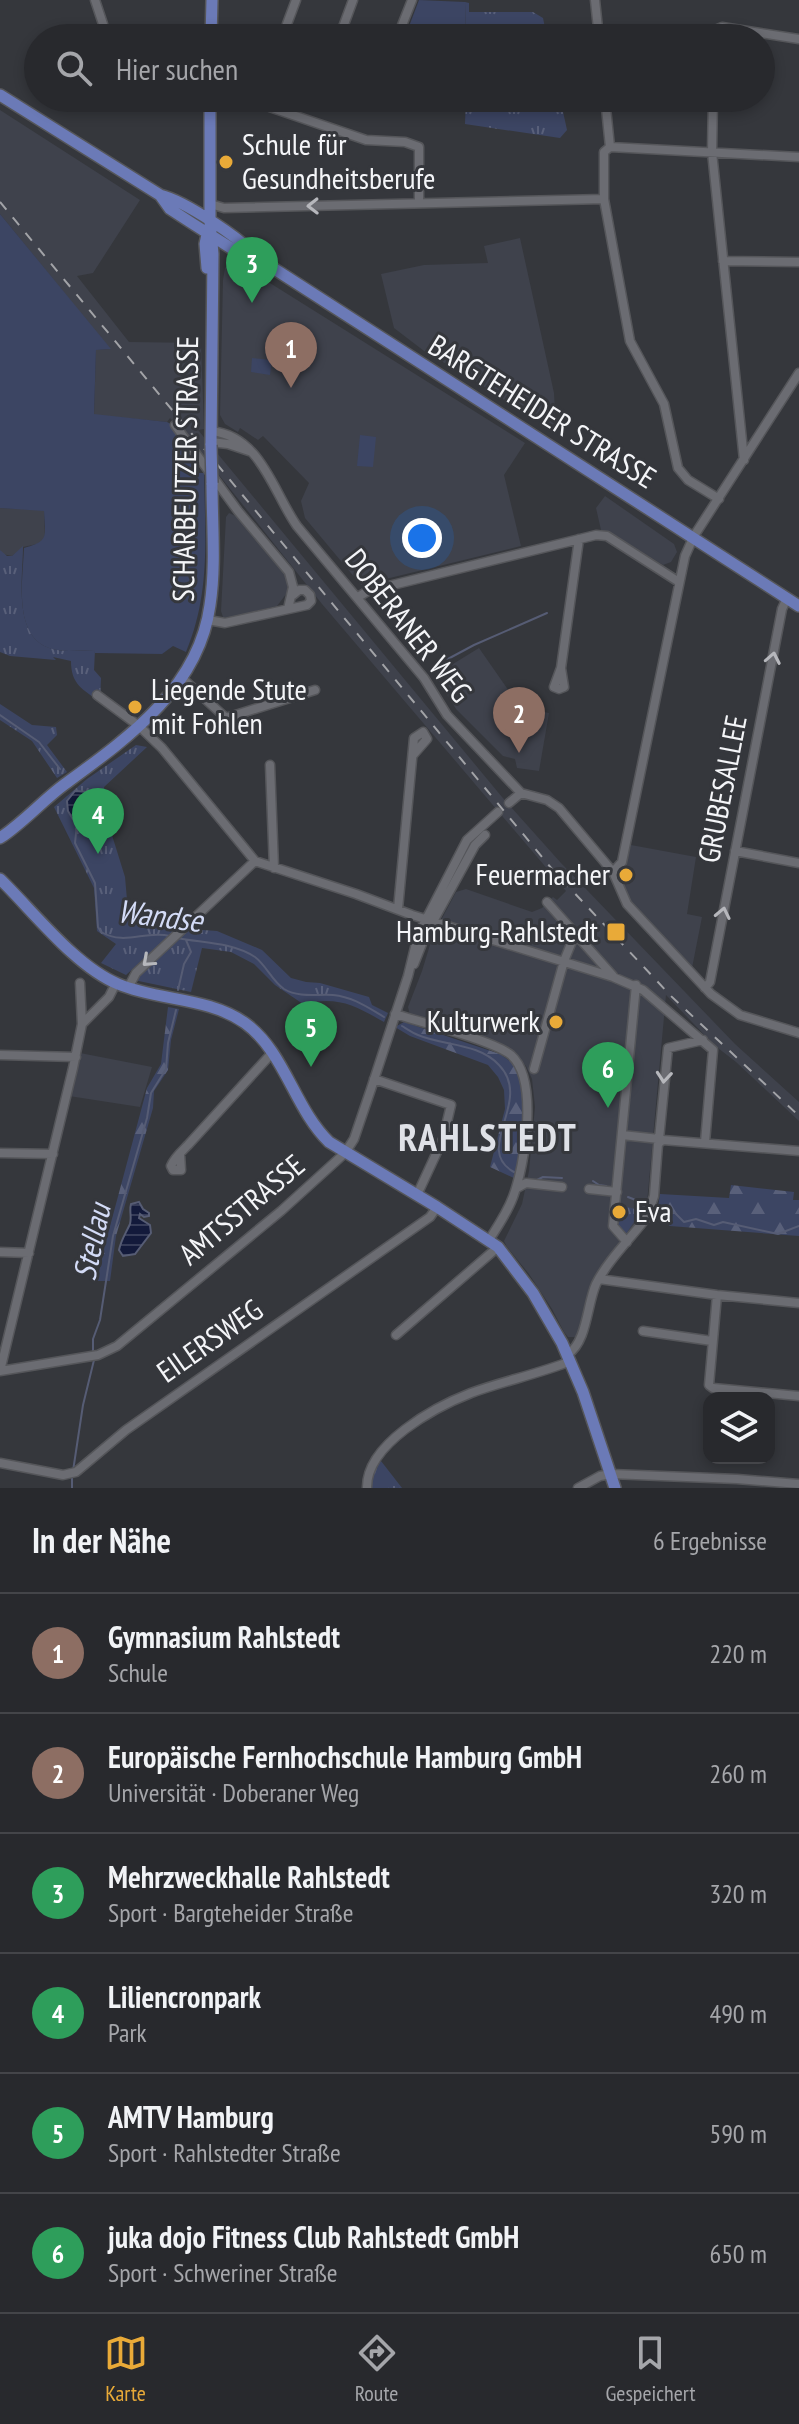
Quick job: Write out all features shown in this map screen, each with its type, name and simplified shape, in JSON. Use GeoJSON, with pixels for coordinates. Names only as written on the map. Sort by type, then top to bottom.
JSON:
{"type":"FeatureCollection","features":[{"type":"Feature","properties":{"kind":"main road"},"geometry":{"type":"LineString","coordinates":[[211,24],[212,0]]}},
{"type":"Feature","properties":{"kind":"main road","name":"BARGTEHEIDER STRASSE"},"geometry":{"type":"LineString","coordinates":[[0,95],[24,110]]}},
{"type":"Feature","properties":{"kind":"main road","name":"BARGTEHEIDER STRASSE"},"geometry":{"type":"LineString","coordinates":[[27,112],[160,195],[170,209],[250,249],[259,259],[799,606]]}},
{"type":"Feature","properties":{"kind":"main road","name":"SCHARBEUTZER STRASSE"},"geometry":{"type":"LineString","coordinates":[[1,840],[39,804],[115,747],[171,694],[201,643],[208,620],[211,595],[213,271],[210,112]]}},
{"type":"Feature","properties":{"kind":"main road","name":"BARGTEHEIDER STRASSE"},"geometry":{"type":"LineString","coordinates":[[210,230],[245,257],[259,259]]}},
{"type":"Feature","properties":{"kind":"main road","name":"SCHARBEUTZER STRASSE"},"geometry":{"type":"LineString","coordinates":[[210,230],[205,250],[211,286]]}},
{"type":"Feature","properties":{"kind":"main road"},"geometry":{"type":"LineString","coordinates":[[213,271],[224,257],[232,253],[240,254]]}},
{"type":"Feature","properties":{"kind":"main road"},"geometry":{"type":"LineString","coordinates":[[0,879],[76,956],[122,986],[206,1005],[227,1013],[254,1031],[272,1053],[319,1131],[329,1142],[494,1244],[533,1293],[567,1352],[615,1488]]}},
{"type":"Feature","properties":{"kind":"street"},"geometry":{"type":"LineString","coordinates":[[95,0],[103,24]]}},
{"type":"Feature","properties":{"kind":"street"},"geometry":{"type":"LineString","coordinates":[[287,24],[296,0]]}},
{"type":"Feature","properties":{"kind":"street"},"geometry":{"type":"LineString","coordinates":[[344,24],[353,0]]}},
{"type":"Feature","properties":{"kind":"street"},"geometry":{"type":"LineString","coordinates":[[403,24],[412,0]]}},
{"type":"Feature","properties":{"kind":"street"},"geometry":{"type":"LineString","coordinates":[[595,0],[598,24]]}},
{"type":"Feature","properties":{"kind":"street"},"geometry":{"type":"LineString","coordinates":[[775,35],[799,39]]}},
{"type":"Feature","properties":{"kind":"street"},"geometry":{"type":"LineString","coordinates":[[284,112],[366,140],[405,142],[419,147],[419,203]]}},
{"type":"Feature","properties":{"kind":"street"},"geometry":{"type":"LineString","coordinates":[[606,112],[610,147]]}},
{"type":"Feature","properties":{"kind":"street"},"geometry":{"type":"LineString","coordinates":[[713,112],[712,152],[744,460]]}},
{"type":"Feature","properties":{"kind":"street"},"geometry":{"type":"LineString","coordinates":[[719,499],[688,480],[678,468],[664,404],[630,341],[604,199],[604,152],[610,147],[799,157]]}},
{"type":"Feature","properties":{"kind":"street"},"geometry":{"type":"LineString","coordinates":[[210,204],[224,208],[604,199]]}},
{"type":"Feature","properties":{"kind":"street"},"geometry":{"type":"LineString","coordinates":[[723,261],[799,262]]}},
{"type":"Feature","properties":{"kind":"street"},"geometry":{"type":"LineString","coordinates":[[613,872],[622,862],[685,556],[694,536],[799,373]]}},
{"type":"Feature","properties":{"kind":"street"},"geometry":{"type":"LineString","coordinates":[[175,425],[238,511],[289,572],[292,595],[288,609]]}},
{"type":"Feature","properties":{"kind":"street","name":"DOBERANER WEG"},"geometry":{"type":"LineString","coordinates":[[211,439],[233,436],[250,452],[272,477],[288,514],[424,678],[447,715],[521,793],[556,806],[613,872],[627,904],[705,988],[740,1015],[799,1033]]}},
{"type":"Feature","properties":{"kind":"street"},"geometry":{"type":"LineString","coordinates":[[358,597],[368,591],[596,535],[607,536],[679,582]]}},
{"type":"Feature","properties":{"kind":"street"},"geometry":{"type":"LineString","coordinates":[[561,668],[579,539]]}},
{"type":"Feature","properties":{"kind":"street"},"geometry":{"type":"LineString","coordinates":[[208,620],[225,623],[307,605],[311,601],[310,595],[303,590],[292,595]]}},
{"type":"Feature","properties":{"kind":"street","name":"GRUBESALLEE"},"geometry":{"type":"LineString","coordinates":[[705,988],[710,982],[782,609],[787,598]]}},
{"type":"Feature","properties":{"kind":"street"},"geometry":{"type":"LineString","coordinates":[[182,678],[226,718],[315,690]]}},
{"type":"Feature","properties":{"kind":"street"},"geometry":{"type":"LineString","coordinates":[[97,695],[139,726],[175,763],[255,861],[636,985],[713,1050],[705,1142]]}},
{"type":"Feature","properties":{"kind":"street"},"geometry":{"type":"LineString","coordinates":[[398,909],[413,755]]}},
{"type":"Feature","properties":{"kind":"street"},"geometry":{"type":"LineString","coordinates":[[270,765],[274,868]]}},
{"type":"Feature","properties":{"kind":"street"},"geometry":{"type":"LineString","coordinates":[[509,803],[521,793]]}},
{"type":"Feature","properties":{"kind":"street","name":"AMTSSTRASSE"},"geometry":{"type":"LineString","coordinates":[[0,1371],[98,1355],[117,1346],[281,1211],[345,1153],[354,1139],[408,976],[451,884],[456,863],[470,836],[498,812]]}},
{"type":"Feature","properties":{"kind":"street"},"geometry":{"type":"LineString","coordinates":[[451,884],[475,845],[485,835]]}},
{"type":"Feature","properties":{"kind":"street"},"geometry":{"type":"LineString","coordinates":[[735,851],[799,863]]}},
{"type":"Feature","properties":{"kind":"street"},"geometry":{"type":"LineString","coordinates":[[82,1024],[255,861]]}},
{"type":"Feature","properties":{"kind":"street"},"geometry":{"type":"LineString","coordinates":[[547,902],[613,977]]}},
{"type":"Feature","properties":{"kind":"street"},"geometry":{"type":"LineString","coordinates":[[534,1069],[564,961],[575,934]]}},
{"type":"Feature","properties":{"kind":"street"},"geometry":{"type":"LineString","coordinates":[[0,1371],[76,1057],[82,1024],[80,983]]}},
{"type":"Feature","properties":{"kind":"street"},"geometry":{"type":"LineString","coordinates":[[627,1242],[613,1226],[636,985]]}},
{"type":"Feature","properties":{"kind":"street"},"geometry":{"type":"LineString","coordinates":[[395,1014],[502,1049],[519,1064],[525,1077],[528,1103],[521,1174],[494,1244],[396,1335]]}},
{"type":"Feature","properties":{"kind":"street"},"geometry":{"type":"LineString","coordinates":[[367,1488],[368,1473],[375,1459],[392,1440],[419,1421],[472,1393],[567,1352],[582,1329],[599,1279],[650,1211],[661,1140],[668,1048],[703,1040]]}},
{"type":"Feature","properties":{"kind":"street"},"geometry":{"type":"LineString","coordinates":[[180,1154],[272,1053]]}},
{"type":"Feature","properties":{"kind":"street"},"geometry":{"type":"LineString","coordinates":[[0,1055],[76,1057]]}},
{"type":"Feature","properties":{"kind":"street"},"geometry":{"type":"LineString","coordinates":[[374,1079],[451,1105],[443,1139],[417,1195]]}},
{"type":"Feature","properties":{"kind":"street"},"geometry":{"type":"LineString","coordinates":[[622,1135],[799,1151]]}},
{"type":"Feature","properties":{"kind":"street"},"geometry":{"type":"LineString","coordinates":[[0,1153],[53,1154]]}},
{"type":"Feature","properties":{"kind":"street"},"geometry":{"type":"LineString","coordinates":[[516,1189],[526,1183],[562,1187]]}},
{"type":"Feature","properties":{"kind":"street"},"geometry":{"type":"LineString","coordinates":[[589,1189],[617,1192]]}},
{"type":"Feature","properties":{"kind":"street","name":"EILERSWEG"},"geometry":{"type":"LineString","coordinates":[[0,1463],[63,1475],[76,1472],[126,1430],[430,1217],[437,1207]]}},
{"type":"Feature","properties":{"kind":"street"},"geometry":{"type":"LineString","coordinates":[[0,1252],[29,1253]]}},
{"type":"Feature","properties":{"kind":"street"},"geometry":{"type":"LineString","coordinates":[[599,1279],[799,1303]]}},
{"type":"Feature","properties":{"kind":"street"},"geometry":{"type":"LineString","coordinates":[[717,1295],[709,1385],[713,1388],[799,1396]]}},
{"type":"Feature","properties":{"kind":"street"},"geometry":{"type":"LineString","coordinates":[[643,1331],[712,1341]]}},
{"type":"Feature","properties":{"kind":"street"},"geometry":{"type":"LineString","coordinates":[[578,1488],[600,1476],[611,1474],[799,1484]]}},
{"type":"Feature","properties":{"kind":"shaded area"},"geometry":{"type":"Polygon","coordinates":[[[0,110],[140,200],[93,273],[77,276],[129,342],[201,343],[204,429],[198,430],[502,797],[561,863],[735,1044],[799,1102],[799,1121],[714,1045],[666,995],[645,1225],[602,1276],[578,1337],[568,1337],[564,1332],[529,1274],[504,1241],[522,1204],[529,1171],[535,1107],[532,1079],[526,1066],[507,1049],[410,1015],[408,1007],[433,935],[456,892],[466,889],[532,912],[542,908],[553,897],[557,900],[566,891],[322,604],[170,418],[167,422],[94,415],[96,350],[110,349],[0,214],[0,110]]]}},
{"type":"Feature","properties":{"kind":"shaded area"},"geometry":{"type":"Polygon","coordinates":[[[520,238],[554,393],[556,429],[428,354],[394,328],[381,274],[424,265],[488,263],[484,246],[520,238]]]}},
{"type":"Feature","properties":{"kind":"shaded area"},"geometry":{"type":"Polygon","coordinates":[[[230,263],[238,263],[525,443],[504,475],[521,546],[361,585],[305,518],[301,501],[309,483],[263,436],[258,440],[240,428],[238,432],[225,424],[220,415],[223,280],[225,268],[230,263]]]}},
{"type":"Feature","properties":{"kind":"shaded area"},"geometry":{"type":"Polygon","coordinates":[[[605,496],[674,544],[677,552],[671,562],[663,565],[613,534],[601,530],[596,508],[605,496]]]}},
{"type":"Feature","properties":{"kind":"shaded area"},"geometry":{"type":"Polygon","coordinates":[[[0,508],[44,510],[45,538],[42,543],[23,547],[12,556],[2,554],[0,508]]]}},
{"type":"Feature","properties":{"kind":"shaded area"},"geometry":{"type":"Polygon","coordinates":[[[229,513],[238,517],[287,574],[290,589],[277,606],[227,618],[221,611],[226,517],[229,513]]]}},
{"type":"Feature","properties":{"kind":"shaded area"},"geometry":{"type":"Polygon","coordinates":[[[479,648],[520,707],[549,713],[539,771],[517,768],[515,759],[503,756],[456,709],[435,675],[479,648]]]}},
{"type":"Feature","properties":{"kind":"shaded area"},"geometry":{"type":"Polygon","coordinates":[[[75,791],[88,792],[98,798],[97,827],[92,830],[77,826],[68,811],[67,801],[75,791]]]}},
{"type":"Feature","properties":{"kind":"shaded area"},"geometry":{"type":"Polygon","coordinates":[[[631,845],[696,857],[687,914],[702,917],[692,968],[628,901],[623,891],[623,876],[631,845]]]}},
{"type":"Feature","properties":{"kind":"shaded area"},"geometry":{"type":"Polygon","coordinates":[[[80,1053],[152,1067],[140,1107],[69,1096],[80,1053]]]}},
{"type":"Feature","properties":{"kind":"shaded area"},"geometry":{"type":"Polygon","coordinates":[[[139,1202],[149,1216],[140,1214],[139,1218],[150,1225],[151,1233],[135,1254],[123,1256],[119,1250],[130,1224],[131,1204],[139,1202]]]}},
{"type":"Feature","properties":{"kind":"green space"},"geometry":{"type":"Polygon","coordinates":[[[419,0],[465,2],[466,24],[410,24],[419,0]]]}},
{"type":"Feature","properties":{"kind":"green space"},"geometry":{"type":"Polygon","coordinates":[[[465,2],[469,3],[469,12],[533,12],[543,18],[544,24],[466,24],[465,2]]]}},
{"type":"Feature","properties":{"kind":"green space"},"geometry":{"type":"Polygon","coordinates":[[[465,112],[563,112],[567,130],[560,138],[465,124],[465,112]]]}},
{"type":"Feature","properties":{"kind":"green space"},"geometry":{"type":"Polygon","coordinates":[[[0,214],[111,349],[96,350],[94,414],[173,425],[197,459],[196,473],[204,473],[203,586],[200,608],[186,652],[173,646],[162,654],[57,650],[42,645],[32,636],[26,623],[22,592],[24,548],[42,540],[45,526],[44,511],[0,508],[0,214]]]}},
{"type":"Feature","properties":{"kind":"green space"},"geometry":{"type":"Polygon","coordinates":[[[252,358],[272,360],[270,375],[251,372],[252,358]]]}},
{"type":"Feature","properties":{"kind":"green space"},"geometry":{"type":"Polygon","coordinates":[[[360,435],[376,437],[373,467],[357,466],[360,435]]]}},
{"type":"Feature","properties":{"kind":"green space"},"geometry":{"type":"Polygon","coordinates":[[[23,546],[22,592],[26,623],[42,645],[57,650],[95,650],[94,670],[101,678],[100,702],[76,681],[71,661],[53,657],[56,660],[10,656],[0,652],[0,550],[12,556],[23,546]]]}},
{"type":"Feature","properties":{"kind":"green space"},"geometry":{"type":"Polygon","coordinates":[[[0,704],[32,725],[56,727],[57,735],[47,745],[67,772],[57,778],[32,741],[0,720],[0,704]]]}},
{"type":"Feature","properties":{"kind":"green space"},"geometry":{"type":"Polygon","coordinates":[[[136,745],[147,747],[104,787],[111,832],[125,877],[129,923],[177,928],[126,975],[101,963],[116,944],[97,931],[94,888],[54,807],[87,779],[136,745]]]}},
{"type":"Feature","properties":{"kind":"green space"},"geometry":{"type":"Polygon","coordinates":[[[189,929],[217,931],[262,950],[291,978],[369,997],[372,1005],[388,1013],[384,1022],[364,1011],[336,1002],[303,1004],[275,985],[254,964],[231,952],[202,948],[191,992],[134,980],[189,929]]]}},
{"type":"Feature","properties":{"kind":"green space"},"geometry":{"type":"Polygon","coordinates":[[[168,1007],[179,1009],[168,1070],[154,1091],[153,1108],[116,1236],[110,1281],[97,1281],[147,1088],[161,1064],[168,1007]]]}},
{"type":"Feature","properties":{"kind":"green space"},"geometry":{"type":"Polygon","coordinates":[[[404,1022],[500,1054],[515,1065],[521,1078],[525,1104],[516,1179],[490,1167],[505,1109],[504,1090],[498,1077],[488,1065],[410,1036],[395,1027],[404,1022]]]}},
{"type":"Feature","properties":{"kind":"green space"},"geometry":{"type":"Polygon","coordinates":[[[731,1185],[794,1192],[793,1200],[799,1200],[799,1236],[670,1226],[653,1215],[660,1194],[729,1198],[731,1185]]]}},
{"type":"Feature","properties":{"kind":"green space"},"geometry":{"type":"Polygon","coordinates":[[[625,1206],[641,1211],[624,1237],[617,1228],[625,1206]]]}},
{"type":"Feature","properties":{"kind":"green space"},"geometry":{"type":"Polygon","coordinates":[[[381,1461],[402,1488],[371,1488],[372,1472],[381,1461]]]}},
{"type":"Feature","properties":{"kind":"waterway"},"geometry":{"type":"LineString","coordinates":[[431,668],[547,613]]}},
{"type":"Feature","properties":{"kind":"waterway","name":"Wandse"},"geometry":{"type":"LineString","coordinates":[[0,715],[39,742],[60,769]]}},
{"type":"Feature","properties":{"kind":"waterway","name":"Wandse"},"geometry":{"type":"LineString","coordinates":[[77,824],[75,843],[95,883],[101,932],[119,938],[170,936]]}},
{"type":"Feature","properties":{"kind":"waterway","name":"Wandse"},"geometry":{"type":"LineString","coordinates":[[177,938],[237,948],[255,957],[280,986],[290,992],[347,998],[384,1017]]}},
{"type":"Feature","properties":{"kind":"waterway","name":"Stellau"},"geometry":{"type":"LineString","coordinates":[[178,990],[184,964],[191,952],[186,940]]}},
{"type":"Feature","properties":{"kind":"waterway","name":"Stellau"},"geometry":{"type":"LineString","coordinates":[[93,1353],[113,1236],[147,1118],[151,1093],[166,1069],[176,1010]]}},
{"type":"Feature","properties":{"kind":"waterway","name":"Wandse"},"geometry":{"type":"LineString","coordinates":[[402,1026],[428,1039],[482,1053],[499,1065],[508,1079],[510,1094],[499,1151],[503,1162],[514,1172]]}},
{"type":"Feature","properties":{"kind":"waterway","name":"Wandse"},"geometry":{"type":"LineString","coordinates":[[537,1180],[543,1177],[562,1178]]}},
{"type":"Feature","properties":{"kind":"waterway","name":"Wandse"},"geometry":{"type":"LineString","coordinates":[[593,1181],[606,1186]]}},
{"type":"Feature","properties":{"kind":"waterway","name":"Wandse"},"geometry":{"type":"LineString","coordinates":[[628,1197],[643,1203]]}},
{"type":"Feature","properties":{"kind":"waterway","name":"Wandse"},"geometry":{"type":"LineString","coordinates":[[659,1211],[675,1213],[684,1222],[696,1219],[714,1225],[723,1222],[778,1234],[799,1226]]}},
{"type":"Feature","properties":{"kind":"waterway","name":"Stellau"},"geometry":{"type":"LineString","coordinates":[[73,1471],[83,1405],[94,1360]]}},
{"type":"Feature","properties":{"kind":"waterway","name":"Stellau"},"geometry":{"type":"LineString","coordinates":[[72,1477],[72,1488]]}},
{"type":"Feature","properties":{"kind":"railway"},"geometry":{"type":"LineString","coordinates":[[0,202],[552,869],[671,996],[799,1116]]}},
{"type":"Feature","properties":{"kind":"place","name":"Schule für Gesundheitsberufe"},"geometry":{"type":"Point","coordinates":[226,162]}},
{"type":"Feature","properties":{"kind":"place","name":"Mehrzweckhalle Rahlstedt"},"geometry":{"type":"Point","coordinates":[252,303]}},
{"type":"Feature","properties":{"kind":"place","name":"Gymnasium Rahlstedt"},"geometry":{"type":"Point","coordinates":[291,388]}},
{"type":"Feature","properties":{"kind":"place","name":"Liegende Stute mit Fohlen"},"geometry":{"type":"Point","coordinates":[135,707]}},
{"type":"Feature","properties":{"kind":"place","name":"Europäische Fernhochschule Hamburg GmbH"},"geometry":{"type":"Point","coordinates":[519,753]}},
{"type":"Feature","properties":{"kind":"place","name":"Liliencronpark"},"geometry":{"type":"Point","coordinates":[98,854]}},
{"type":"Feature","properties":{"kind":"place","name":"Feuermacher"},"geometry":{"type":"Point","coordinates":[626,875]}},
{"type":"Feature","properties":{"kind":"place","name":"Hamburg-Rahlstedt"},"geometry":{"type":"Point","coordinates":[616,932]}},
{"type":"Feature","properties":{"kind":"place","name":"Kulturwerk"},"geometry":{"type":"Point","coordinates":[556,1022]}},
{"type":"Feature","properties":{"kind":"place","name":"AMTV Hamburg"},"geometry":{"type":"Point","coordinates":[311,1067]}},
{"type":"Feature","properties":{"kind":"place","name":"juka dojo Fitness Club Rahlstedt GmbH"},"geometry":{"type":"Point","coordinates":[608,1108]}},
{"type":"Feature","properties":{"kind":"place","name":"Eva"},"geometry":{"type":"Point","coordinates":[619,1212]}},
{"type":"Feature","properties":{"kind":"district","name":"RAHLSTEDT"},"geometry":{"type":"Point","coordinates":[488,1138]}}]}
